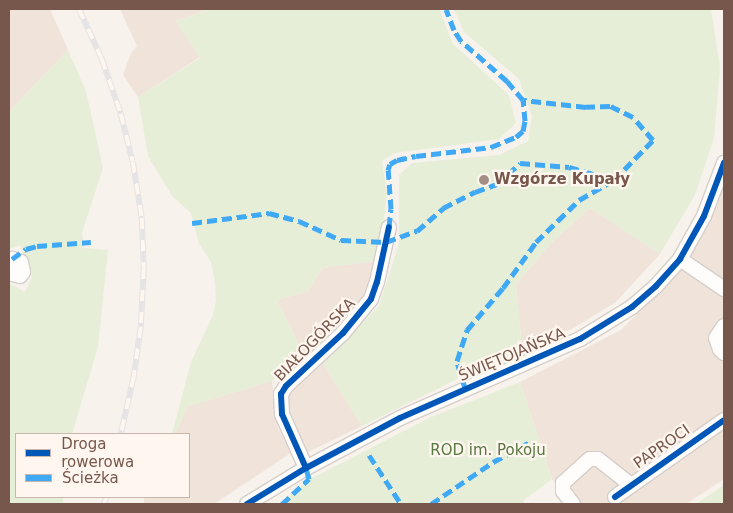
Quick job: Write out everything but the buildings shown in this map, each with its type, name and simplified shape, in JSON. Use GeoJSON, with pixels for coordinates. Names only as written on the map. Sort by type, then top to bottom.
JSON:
{"type":"FeatureCollection","features":[{"type":"Feature","properties":{"kind":"street","name":"ŚWIĘTOJAŃSKA"},"geometry":{"type":"LineString","coordinates":[[247,504],[306,468],[400,418],[580,339],[606,325],[632,307],[656,286],[680,258],[704,216],[724,164]]}},
{"type":"Feature","properties":{"kind":"street","name":"BIAŁOGÓRSKA"},"geometry":{"type":"LineString","coordinates":[[306,468],[282,414],[281,394],[286,386],[344,333],[371,299],[377,282],[389,227]]}},
{"type":"Feature","properties":{"kind":"street"},"geometry":{"type":"LineString","coordinates":[[9,261],[12,258],[21,262],[23,272],[20,276],[9,273]]}},
{"type":"Feature","properties":{"kind":"street"},"geometry":{"type":"LineString","coordinates":[[680,258],[724,289]]}},
{"type":"Feature","properties":{"kind":"street"},"geometry":{"type":"LineString","coordinates":[[724,326],[716,338],[720,349],[724,352]]}},
{"type":"Feature","properties":{"kind":"street","name":"PAPROCI"},"geometry":{"type":"LineString","coordinates":[[615,497],[724,420]]}},
{"type":"Feature","properties":{"kind":"street"},"geometry":{"type":"LineString","coordinates":[[573,504],[563,491],[563,483],[590,459],[598,459],[630,485]]}},
{"type":"Feature","properties":{"kind":"shaded area"},"geometry":{"type":"Polygon","coordinates":[[[9,9],[50,9],[68,50],[9,112],[9,9]]]}},
{"type":"Feature","properties":{"kind":"shaded area"},"geometry":{"type":"Polygon","coordinates":[[[120,9],[210,9],[176,21],[200,57],[138,97],[123,75],[131,53],[137,46],[120,9]]]}},
{"type":"Feature","properties":{"kind":"shaded area"},"geometry":{"type":"Polygon","coordinates":[[[724,178],[724,479],[686,504],[571,504],[552,479],[520,382],[621,330],[654,297],[724,178]]]}},
{"type":"Feature","properties":{"kind":"shaded area"},"geometry":{"type":"Polygon","coordinates":[[[590,208],[660,254],[616,302],[572,329],[522,347],[516,284],[553,241],[590,208]]]}},
{"type":"Feature","properties":{"kind":"shaded area"},"geometry":{"type":"Polygon","coordinates":[[[375,261],[373,275],[359,307],[304,355],[277,300],[308,291],[322,268],[375,261]]]}},
{"type":"Feature","properties":{"kind":"shaded area"},"geometry":{"type":"Polygon","coordinates":[[[322,362],[362,426],[304,454],[285,409],[286,394],[316,364],[322,362]]]}},
{"type":"Feature","properties":{"kind":"shaded area"},"geometry":{"type":"Polygon","coordinates":[[[272,381],[278,428],[291,453],[214,504],[144,504],[144,498],[190,498],[190,433],[175,433],[188,406],[272,381]]]}},
{"type":"Feature","properties":{"kind":"green space"},"geometry":{"type":"Polygon","coordinates":[[[210,9],[439,9],[453,44],[509,95],[516,123],[499,139],[395,153],[382,161],[387,194],[382,234],[375,261],[322,268],[308,291],[277,300],[304,355],[272,381],[188,406],[175,433],[172,433],[191,362],[213,315],[216,300],[211,262],[199,244],[191,213],[172,196],[148,156],[138,97],[200,58],[176,21],[210,9]]]}},
{"type":"Feature","properties":{"kind":"green space"},"geometry":{"type":"Polygon","coordinates":[[[454,9],[711,9],[720,68],[714,138],[695,195],[660,254],[590,208],[553,241],[516,284],[522,347],[362,426],[322,362],[379,306],[399,243],[399,175],[412,163],[499,155],[528,141],[532,116],[519,79],[464,32],[454,9]]]}},
{"type":"Feature","properties":{"kind":"green space"},"geometry":{"type":"Polygon","coordinates":[[[68,50],[86,91],[103,168],[82,233],[84,248],[108,250],[98,347],[72,433],[15,433],[15,498],[63,498],[63,504],[9,504],[9,283],[25,292],[32,277],[20,245],[9,249],[9,112],[68,50]]]}},
{"type":"Feature","properties":{"kind":"green space","name":"ROD im. Pokoju"},"geometry":{"type":"Polygon","coordinates":[[[520,382],[552,479],[523,501],[525,504],[278,504],[307,481],[429,418],[520,382]]]}},
{"type":"Feature","properties":{"kind":"green space"},"geometry":{"type":"Polygon","coordinates":[[[724,485],[724,504],[696,504],[718,489],[724,485]]]}},
{"type":"Feature","properties":{"kind":"railway"},"geometry":{"type":"LineString","coordinates":[[79,9],[102,59],[121,114],[133,162],[142,218],[144,268],[141,327],[134,377],[121,433]]}},
{"type":"Feature","properties":{"kind":"railway"},"geometry":{"type":"LineString","coordinates":[[104,504],[106,498]]}},
{"type":"Feature","properties":{"kind":"marked path"},"geometry":{"type":"LineString","coordinates":[[389,227],[391,209],[388,170],[390,164],[397,160],[416,156],[491,147],[516,137],[523,131],[525,121],[523,100],[507,81],[461,41],[454,30],[446,9]]}},
{"type":"Feature","properties":{"kind":"marked path"},"geometry":{"type":"LineString","coordinates":[[465,388],[457,361],[467,330],[503,288],[536,242],[579,200],[614,180],[653,140],[633,117],[610,106],[586,107],[523,100]]}},
{"type":"Feature","properties":{"kind":"marked path"},"geometry":{"type":"LineString","coordinates":[[192,223],[269,213],[299,221],[341,240],[386,242],[417,231],[443,208],[475,192],[497,184],[520,163],[569,167],[614,180]]}},
{"type":"Feature","properties":{"kind":"marked path"},"geometry":{"type":"LineString","coordinates":[[12,259],[26,249],[37,246],[91,242]]}},
{"type":"Feature","properties":{"kind":"marked path"},"geometry":{"type":"LineString","coordinates":[[431,504],[493,462],[530,442]]}},
{"type":"Feature","properties":{"kind":"marked path"},"geometry":{"type":"LineString","coordinates":[[369,455],[401,504]]}},
{"type":"Feature","properties":{"kind":"marked path"},"geometry":{"type":"LineString","coordinates":[[282,504],[309,479],[306,468]]}},
{"type":"Feature","properties":{"kind":"cycle path"},"geometry":{"type":"LineString","coordinates":[[247,504],[306,468],[400,418],[580,339],[632,307],[656,286],[680,259],[704,216],[724,163]]}},
{"type":"Feature","properties":{"kind":"cycle path"},"geometry":{"type":"LineString","coordinates":[[306,468],[282,414],[281,394],[286,386],[343,333],[371,299],[377,282],[389,227]]}},
{"type":"Feature","properties":{"kind":"cycle path"},"geometry":{"type":"LineString","coordinates":[[615,497],[724,420]]}},
{"type":"Feature","properties":{"kind":"place","name":"Wzgórze Kupały"},"geometry":{"type":"Point","coordinates":[484,180]}}]}
